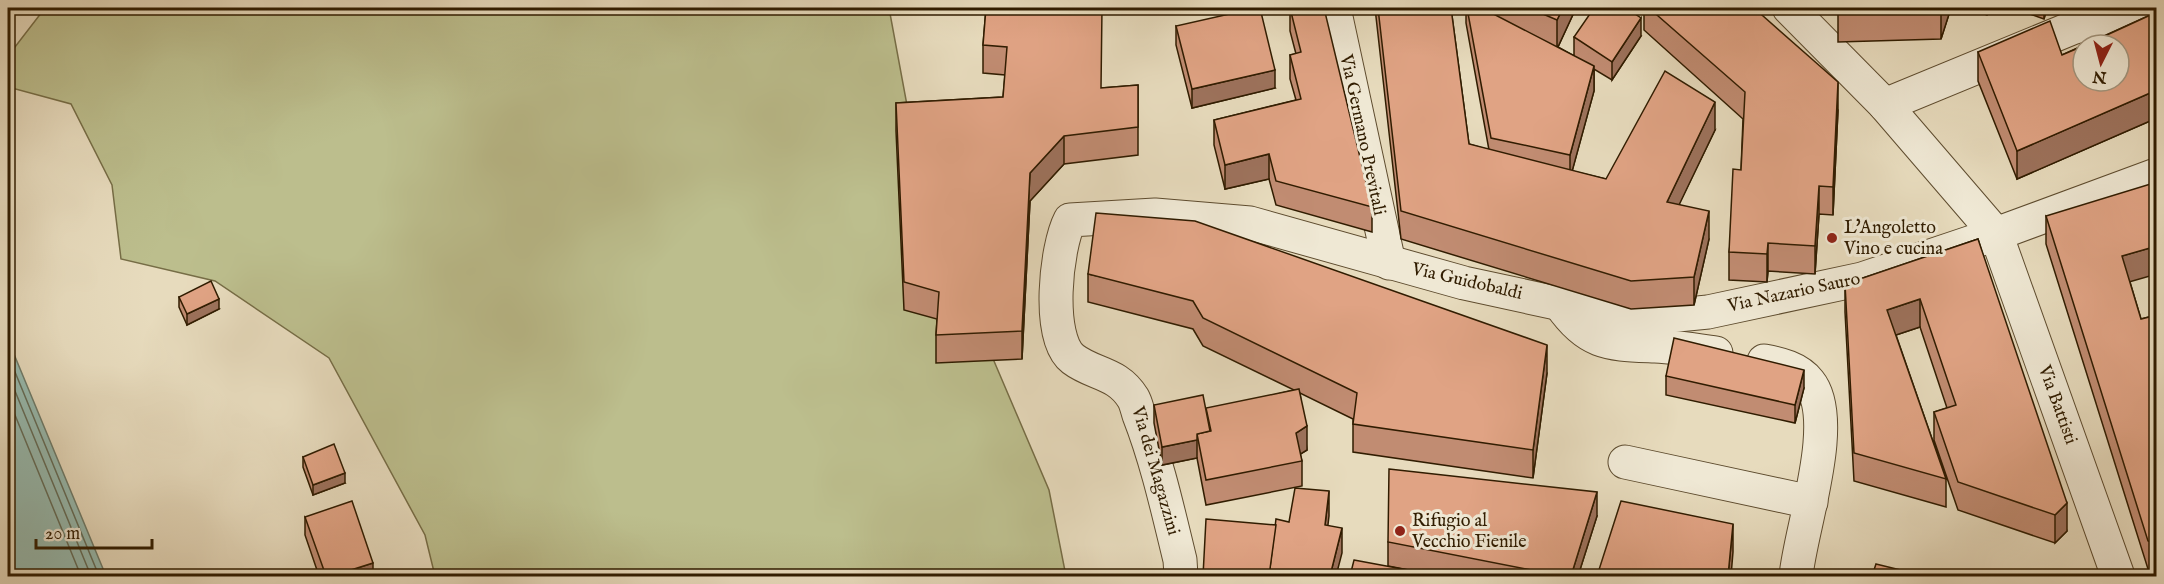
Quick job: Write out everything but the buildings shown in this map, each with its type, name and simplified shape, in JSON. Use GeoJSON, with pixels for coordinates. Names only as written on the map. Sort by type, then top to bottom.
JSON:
{"type":"FeatureCollection","features":[{"type":"Feature","properties":{"kind":"street","name":"Via Germano Previtali"},"geometry":{"type":"LineString","coordinates":[[1334,8],[1389,263]]}},
{"type":"Feature","properties":{"kind":"street"},"geometry":{"type":"LineString","coordinates":[[1789,8],[1885,105],[1996,234]]}},
{"type":"Feature","properties":{"kind":"street"},"geometry":{"type":"LineString","coordinates":[[1885,105],[2073,18],[2102,19],[2157,14]]}},
{"type":"Feature","properties":{"kind":"street","name":"Via Nazario Sauro"},"geometry":{"type":"LineString","coordinates":[[1560,304],[1629,316],[1684,315],[1708,312],[1862,279],[1996,234],[2157,175]]}},
{"type":"Feature","properties":{"kind":"street","name":"Via Guidobaldi"},"geometry":{"type":"LineString","coordinates":[[1058,333],[1059,250],[1070,220],[1155,215],[1240,221],[1389,263],[1560,304]]}},
{"type":"Feature","properties":{"kind":"street","name":"Via Battisti"},"geometry":{"type":"LineString","coordinates":[[1996,234],[2118,576]]}},
{"type":"Feature","properties":{"kind":"street"},"geometry":{"type":"LineString","coordinates":[[1560,304],[1571,321],[1585,332],[1617,345],[1680,348],[1789,367],[1811,384],[1820,417],[1811,502],[1796,576]]}},
{"type":"Feature","properties":{"kind":"street","name":"Via dei Magazzini"},"geometry":{"type":"LineString","coordinates":[[1058,333],[1067,354],[1075,360],[1110,375],[1134,398],[1150,442],[1180,560],[1181,576]]}},
{"type":"Feature","properties":{"kind":"street"},"geometry":{"type":"LineString","coordinates":[[1625,462],[1811,502]]}},
{"type":"Feature","properties":{"kind":"green space"},"geometry":{"type":"Polygon","coordinates":[[[45,8],[889,8],[924,197],[1049,490],[1066,576],[435,576],[425,535],[329,358],[215,281],[121,259],[112,185],[71,104],[8,87],[8,56],[45,8]]]}},
{"type":"Feature","properties":{"kind":"water"},"geometry":{"type":"Polygon","coordinates":[[[8,345],[11,347],[106,576],[8,576],[8,345]]]}},
{"type":"Feature","properties":{"kind":"place","name":"L'Angoletto Vino e cucina"},"geometry":{"type":"Point","coordinates":[1832,238]}},
{"type":"Feature","properties":{"kind":"place","name":"Rifugio al Vecchio Fienile"},"geometry":{"type":"Point","coordinates":[1400,531]}}]}
